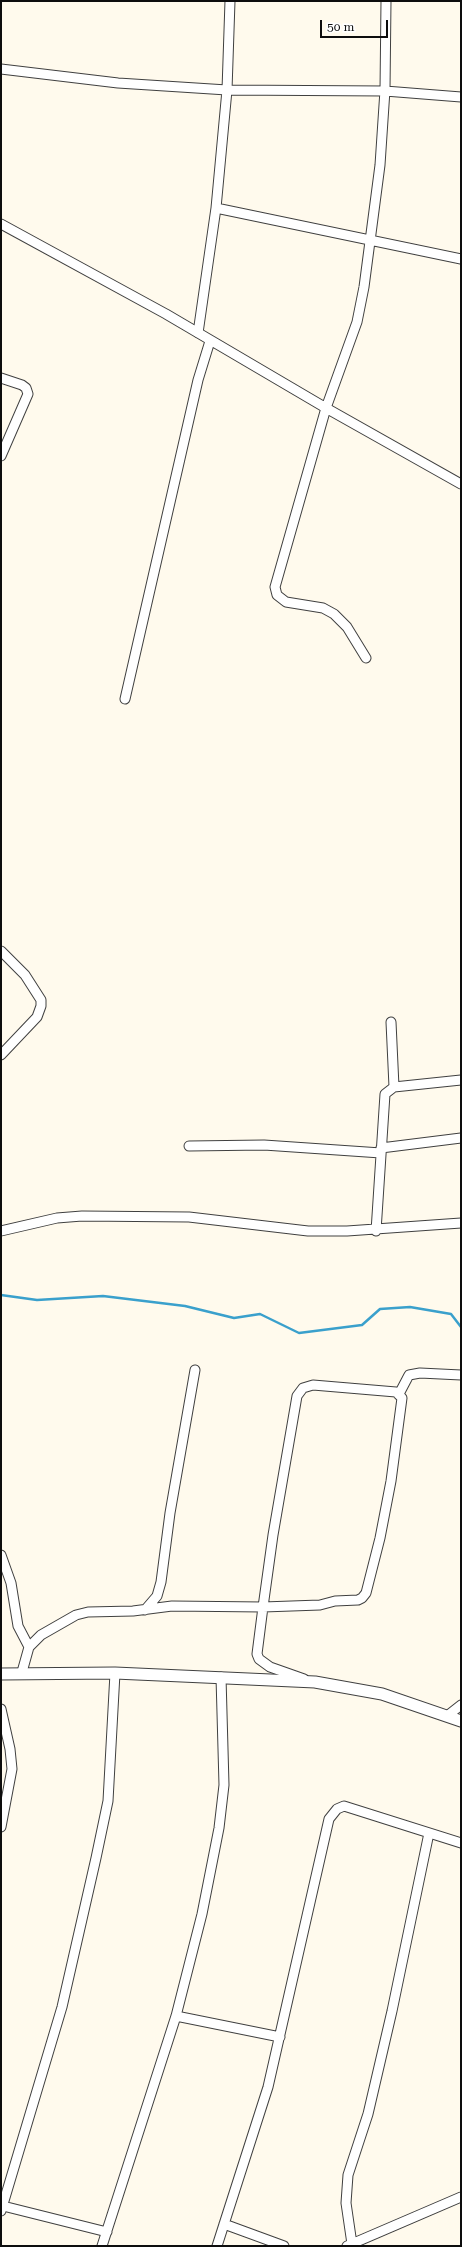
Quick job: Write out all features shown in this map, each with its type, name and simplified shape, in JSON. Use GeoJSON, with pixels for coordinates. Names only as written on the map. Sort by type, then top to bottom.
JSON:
{"type":"FeatureCollection","features":[{"type":"Feature","properties":{"kind":"street"},"geometry":{"type":"LineString","coordinates":[[198,333],[216,208],[227,90],[230,1]]}},
{"type":"Feature","properties":{"kind":"street"},"geometry":{"type":"LineString","coordinates":[[366,658],[347,627],[334,614],[323,608],[286,602],[277,595],[276,591],[277,578],[285,558],[326,408],[357,322],[371,241],[385,91],[386,1]]}},
{"type":"Feature","properties":{"kind":"street"},"geometry":{"type":"LineString","coordinates":[[1,69],[118,83],[227,90],[385,91],[461,97]]}},
{"type":"Feature","properties":{"kind":"street"},"geometry":{"type":"LineString","coordinates":[[216,208],[461,259]]}},
{"type":"Feature","properties":{"kind":"street"},"geometry":{"type":"LineString","coordinates":[[1,224],[198,333],[326,408],[461,484]]}},
{"type":"Feature","properties":{"kind":"street"},"geometry":{"type":"LineString","coordinates":[[125,699],[198,380],[210,341]]}},
{"type":"Feature","properties":{"kind":"street"},"geometry":{"type":"LineString","coordinates":[[1,378],[22,385],[26,388],[28,394],[1,456]]}},
{"type":"Feature","properties":{"kind":"street"},"geometry":{"type":"LineString","coordinates":[[1,950],[25,975],[41,1000],[41,1006],[37,1017],[1,1055]]}},
{"type":"Feature","properties":{"kind":"street"},"geometry":{"type":"LineString","coordinates":[[391,1022],[394,1087]]}},
{"type":"Feature","properties":{"kind":"street"},"geometry":{"type":"LineString","coordinates":[[376,1231],[385,1094],[394,1087],[461,1080]]}},
{"type":"Feature","properties":{"kind":"street"},"geometry":{"type":"LineString","coordinates":[[189,1146],[264,1145],[381,1150],[461,1138]]}},
{"type":"Feature","properties":{"kind":"street"},"geometry":{"type":"LineString","coordinates":[[1,1231],[57,1218],[82,1216],[189,1217],[308,1231],[376,1231],[461,1223]]}},
{"type":"Feature","properties":{"kind":"street"},"geometry":{"type":"LineString","coordinates":[[145,1610],[157,1596],[161,1582],[170,1513],[195,1370]]}},
{"type":"Feature","properties":{"kind":"street"},"geometry":{"type":"LineString","coordinates":[[399,1394],[409,1375],[420,1373],[461,1375]]}},
{"type":"Feature","properties":{"kind":"street"},"geometry":{"type":"LineString","coordinates":[[399,1394],[313,1385],[299,1391],[263,1607],[258,1642],[259,1659],[280,1672],[315,1682],[382,1694],[461,1721]]}},
{"type":"Feature","properties":{"kind":"street"},"geometry":{"type":"LineString","coordinates":[[22,1672],[29,1647],[41,1635],[76,1615],[88,1612],[145,1610],[172,1606],[263,1607],[358,1600],[366,1593],[384,1518],[401,1409],[402,1398],[399,1394]]}},
{"type":"Feature","properties":{"kind":"street"},"geometry":{"type":"LineString","coordinates":[[1,1555],[11,1583],[18,1626],[29,1647]]}},
{"type":"Feature","properties":{"kind":"street"},"geometry":{"type":"LineString","coordinates":[[1,1674],[22,1672],[114,1673],[222,1676],[315,1682]]}},
{"type":"Feature","properties":{"kind":"street"},"geometry":{"type":"LineString","coordinates":[[107,2232],[2,2208],[62,2007],[100,1844],[108,1801],[114,1673]]}},
{"type":"Feature","properties":{"kind":"street"},"geometry":{"type":"LineString","coordinates":[[102,2246],[176,2016],[202,1914],[219,1828],[224,1784],[222,1676]]}},
{"type":"Feature","properties":{"kind":"street"},"geometry":{"type":"LineString","coordinates":[[447,1716],[461,1705]]}},
{"type":"Feature","properties":{"kind":"street"},"geometry":{"type":"LineString","coordinates":[[1,1709],[10,1749],[12,1769],[1,1827]]}},
{"type":"Feature","properties":{"kind":"street"},"geometry":{"type":"LineString","coordinates":[[217,2246],[268,2087],[329,1819],[337,1809],[344,1806],[461,1843]]}},
{"type":"Feature","properties":{"kind":"street"},"geometry":{"type":"LineString","coordinates":[[429,1833],[392,2011],[368,2114],[348,2175],[346,2203],[349,2245],[461,2197]]}},
{"type":"Feature","properties":{"kind":"street"},"geometry":{"type":"LineString","coordinates":[[176,2016],[280,2037]]}},
{"type":"Feature","properties":{"kind":"street"},"geometry":{"type":"LineString","coordinates":[[224,2224],[284,2246]]}},
{"type":"Feature","properties":{"kind":"waterway"},"geometry":{"type":"LineString","coordinates":[[1,1295],[37,1300],[103,1296],[185,1306],[234,1318],[260,1314],[299,1333],[362,1325],[380,1309],[410,1307],[451,1314],[461,1327]]}}]}
